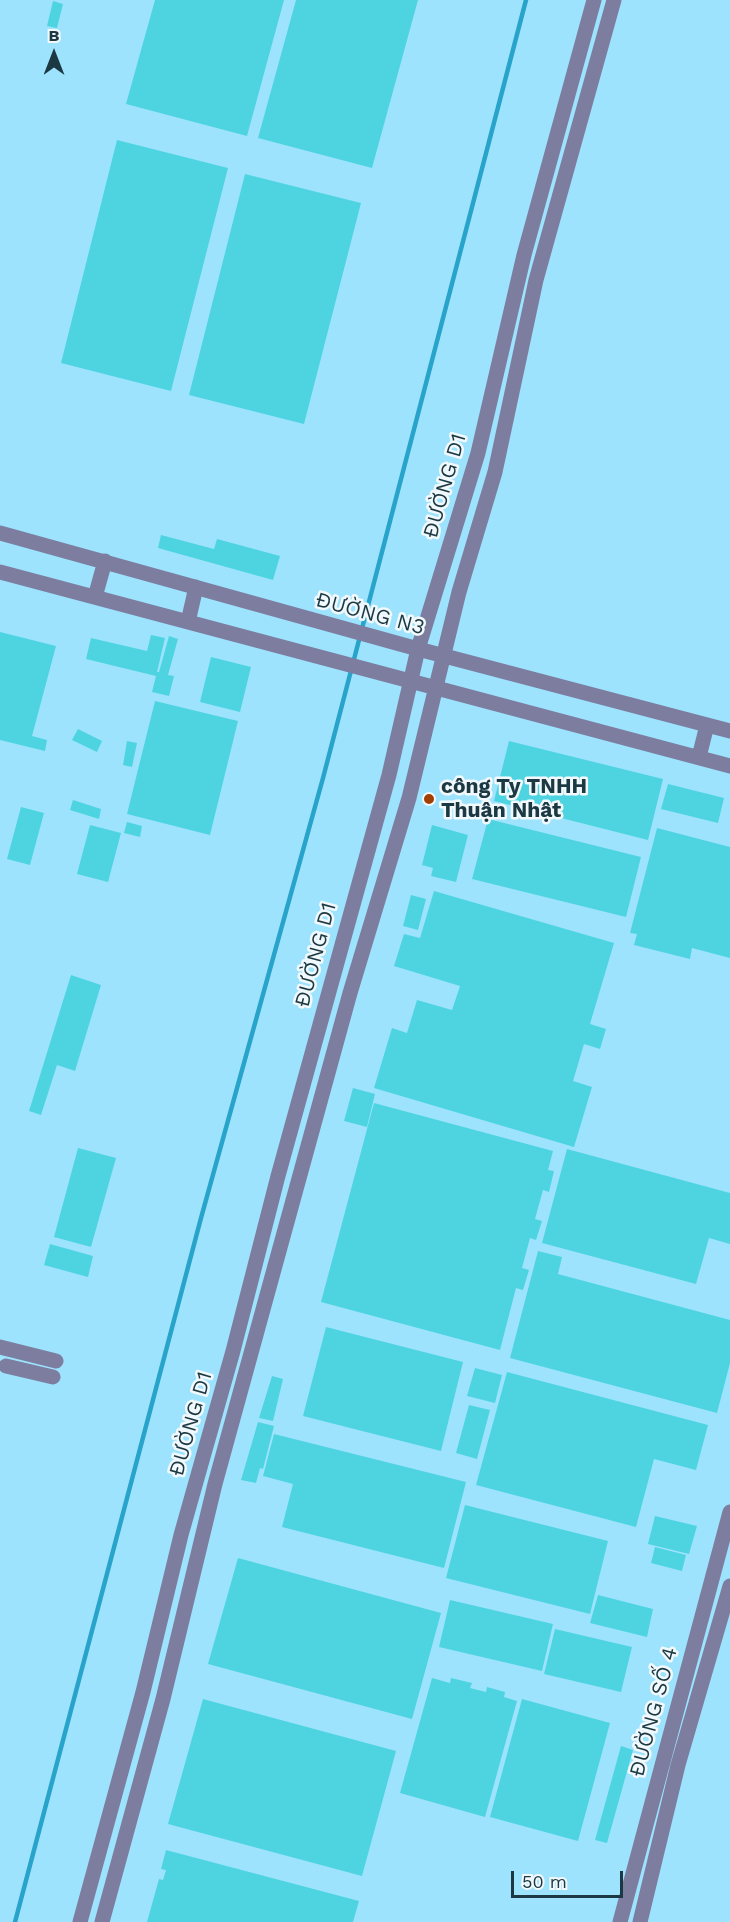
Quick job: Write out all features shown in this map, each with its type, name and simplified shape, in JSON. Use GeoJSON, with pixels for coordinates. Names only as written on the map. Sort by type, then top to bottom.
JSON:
{"type":"FeatureCollection","features":[{"type":"Feature","properties":{"kind":"street"},"geometry":{"type":"LineString","coordinates":[[594,3],[613,5]]}},
{"type":"Feature","properties":{"kind":"street","name":"ĐƯỜNG D1"},"geometry":{"type":"LineString","coordinates":[[80,1922],[143,1692],[181,1535],[233,1351],[329,987],[388,775],[418,649],[478,453],[524,255],[594,3]]}},
{"type":"Feature","properties":{"kind":"street","name":"ĐƯỜNG D1"},"geometry":{"type":"LineString","coordinates":[[102,1922],[163,1699],[215,1484],[350,993],[409,798],[442,655],[495,472],[536,280],[613,5]]}},
{"type":"Feature","properties":{"kind":"street","name":"ĐƯỜNG N3"},"geometry":{"type":"LineString","coordinates":[[0,533],[381,639],[730,731]]}},
{"type":"Feature","properties":{"kind":"street"},"geometry":{"type":"LineString","coordinates":[[95,597],[105,561]]}},
{"type":"Feature","properties":{"kind":"street"},"geometry":{"type":"LineString","coordinates":[[0,572],[730,766]]}},
{"type":"Feature","properties":{"kind":"street"},"geometry":{"type":"LineString","coordinates":[[188,622],[196,587]]}},
{"type":"Feature","properties":{"kind":"street"},"geometry":{"type":"LineString","coordinates":[[699,757],[707,725]]}},
{"type":"Feature","properties":{"kind":"street"},"geometry":{"type":"LineString","coordinates":[[329,987],[350,993]]}},
{"type":"Feature","properties":{"kind":"street"},"geometry":{"type":"LineString","coordinates":[[53,1377],[3,1365],[5,1348],[56,1361]]}},
{"type":"Feature","properties":{"kind":"street","name":"ĐƯỜNG SỐ 4"},"geometry":{"type":"LineString","coordinates":[[620,1922],[730,1512]]}},
{"type":"Feature","properties":{"kind":"street","name":"ĐƯỜNG SỐ 4"},"geometry":{"type":"LineString","coordinates":[[640,1922],[678,1766],[730,1586]]}},
{"type":"Feature","properties":{"kind":"street"},"geometry":{"type":"LineString","coordinates":[[143,1692],[163,1699]]}},
{"type":"Feature","properties":{"kind":"street"},"geometry":{"type":"LineString","coordinates":[[92,1877],[112,1882]]}},
{"type":"Feature","properties":{"kind":"building"},"geometry":{"type":"Polygon","coordinates":[[[155,0],[284,0],[247,136],[126,104],[155,0]]]}},
{"type":"Feature","properties":{"kind":"building"},"geometry":{"type":"Polygon","coordinates":[[[296,0],[418,0],[372,168],[258,138],[296,0]]]}},
{"type":"Feature","properties":{"kind":"building"},"geometry":{"type":"Polygon","coordinates":[[[53,1],[63,4],[57,28],[47,26],[53,1]]]}},
{"type":"Feature","properties":{"kind":"building"},"geometry":{"type":"Polygon","coordinates":[[[117,140],[228,168],[171,391],[61,363],[117,140]]]}},
{"type":"Feature","properties":{"kind":"building"},"geometry":{"type":"Polygon","coordinates":[[[245,174],[361,203],[304,424],[189,395],[245,174]]]}},
{"type":"Feature","properties":{"kind":"building"},"geometry":{"type":"Polygon","coordinates":[[[161,535],[214,549],[217,539],[280,556],[273,580],[158,548],[161,535]]]}},
{"type":"Feature","properties":{"kind":"building"},"geometry":{"type":"Polygon","coordinates":[[[0,632],[56,646],[32,736],[47,740],[45,751],[0,740],[0,632]]]}},
{"type":"Feature","properties":{"kind":"building"},"geometry":{"type":"Polygon","coordinates":[[[151,635],[165,638],[157,672],[159,672],[169,636],[178,639],[168,675],[174,676],[169,696],[152,692],[156,676],[86,659],[91,638],[147,651],[151,635]]]}},
{"type":"Feature","properties":{"kind":"building"},"geometry":{"type":"Polygon","coordinates":[[[211,657],[251,667],[240,712],[200,702],[211,657]]]}},
{"type":"Feature","properties":{"kind":"building"},"geometry":{"type":"Polygon","coordinates":[[[155,701],[238,721],[210,835],[127,814],[155,701]]]}},
{"type":"Feature","properties":{"kind":"building"},"geometry":{"type":"Polygon","coordinates":[[[78,729],[102,741],[97,752],[72,740],[78,729]]]}},
{"type":"Feature","properties":{"kind":"building"},"geometry":{"type":"Polygon","coordinates":[[[127,741],[137,743],[132,767],[123,765],[127,741]]]}},
{"type":"Feature","properties":{"kind":"building"},"geometry":{"type":"Polygon","coordinates":[[[509,741],[663,779],[648,840],[494,801],[509,741]]]}},
{"type":"Feature","properties":{"kind":"building"},"geometry":{"type":"Polygon","coordinates":[[[668,784],[724,798],[718,823],[661,809],[668,784]]]}},
{"type":"Feature","properties":{"kind":"building"},"geometry":{"type":"Polygon","coordinates":[[[73,800],[101,809],[99,819],[70,810],[73,800]]]}},
{"type":"Feature","properties":{"kind":"building"},"geometry":{"type":"Polygon","coordinates":[[[21,807],[44,813],[30,865],[7,859],[21,807]]]}},
{"type":"Feature","properties":{"kind":"building"},"geometry":{"type":"Polygon","coordinates":[[[488,819],[641,857],[626,917],[472,879],[488,819]]]}},
{"type":"Feature","properties":{"kind":"building"},"geometry":{"type":"Polygon","coordinates":[[[127,822],[142,826],[140,837],[124,833],[127,822]]]}},
{"type":"Feature","properties":{"kind":"building"},"geometry":{"type":"Polygon","coordinates":[[[90,825],[121,833],[108,882],[77,874],[90,825]]]}},
{"type":"Feature","properties":{"kind":"building"},"geometry":{"type":"Polygon","coordinates":[[[432,825],[468,835],[456,882],[431,876],[433,868],[422,865],[432,825]]]}},
{"type":"Feature","properties":{"kind":"building"},"geometry":{"type":"Polygon","coordinates":[[[657,828],[730,847],[730,958],[692,948],[690,959],[634,945],[637,934],[630,933],[657,828]]]}},
{"type":"Feature","properties":{"kind":"building"},"geometry":{"type":"Polygon","coordinates":[[[434,891],[614,943],[590,1024],[606,1029],[600,1049],[584,1044],[573,1081],[592,1087],[574,1147],[374,1088],[392,1028],[407,1033],[417,1000],[452,1010],[460,986],[394,966],[404,934],[420,938],[434,891]]]}},
{"type":"Feature","properties":{"kind":"building"},"geometry":{"type":"Polygon","coordinates":[[[411,895],[426,899],[418,930],[403,926],[411,895]]]}},
{"type":"Feature","properties":{"kind":"building"},"geometry":{"type":"Polygon","coordinates":[[[71,975],[101,985],[75,1071],[57,1065],[41,1115],[29,1111],[71,975]]]}},
{"type":"Feature","properties":{"kind":"building"},"geometry":{"type":"Polygon","coordinates":[[[353,1088],[375,1094],[367,1127],[344,1121],[353,1088]]]}},
{"type":"Feature","properties":{"kind":"building"},"geometry":{"type":"Polygon","coordinates":[[[374,1103],[553,1151],[548,1170],[554,1171],[549,1192],[543,1190],[535,1219],[542,1221],[536,1240],[530,1238],[522,1268],[529,1270],[523,1290],[516,1288],[500,1350],[321,1302],[374,1103]]]}},
{"type":"Feature","properties":{"kind":"building"},"geometry":{"type":"Polygon","coordinates":[[[78,1148],[116,1158],[91,1247],[54,1237],[78,1148]]]}},
{"type":"Feature","properties":{"kind":"building"},"geometry":{"type":"Polygon","coordinates":[[[567,1149],[730,1193],[730,1244],[709,1238],[696,1284],[542,1243],[567,1149]]]}},
{"type":"Feature","properties":{"kind":"building"},"geometry":{"type":"Polygon","coordinates":[[[50,1244],[93,1256],[88,1277],[44,1265],[50,1244]]]}},
{"type":"Feature","properties":{"kind":"building"},"geometry":{"type":"Polygon","coordinates":[[[538,1251],[562,1257],[558,1274],[730,1320],[730,1363],[717,1413],[510,1358],[538,1251]]]}},
{"type":"Feature","properties":{"kind":"building"},"geometry":{"type":"Polygon","coordinates":[[[326,1327],[463,1362],[441,1451],[303,1416],[326,1327]]]}},
{"type":"Feature","properties":{"kind":"building"},"geometry":{"type":"Polygon","coordinates":[[[475,1368],[502,1375],[495,1403],[467,1396],[475,1368]]]}},
{"type":"Feature","properties":{"kind":"building"},"geometry":{"type":"Polygon","coordinates":[[[507,1372],[708,1425],[696,1470],[654,1459],[636,1527],[476,1485],[507,1372]]]}},
{"type":"Feature","properties":{"kind":"building"},"geometry":{"type":"Polygon","coordinates":[[[272,1376],[283,1379],[273,1421],[259,1418],[272,1376]]]}},
{"type":"Feature","properties":{"kind":"building"},"geometry":{"type":"Polygon","coordinates":[[[469,1405],[490,1410],[477,1459],[456,1453],[469,1405]]]}},
{"type":"Feature","properties":{"kind":"building"},"geometry":{"type":"Polygon","coordinates":[[[258,1422],[274,1426],[263,1469],[260,1468],[256,1483],[241,1480],[258,1422]]]}},
{"type":"Feature","properties":{"kind":"building"},"geometry":{"type":"Polygon","coordinates":[[[274,1434],[466,1482],[444,1568],[282,1527],[293,1484],[263,1476],[274,1434]]]}},
{"type":"Feature","properties":{"kind":"building"},"geometry":{"type":"Polygon","coordinates":[[[465,1505],[608,1541],[590,1614],[446,1578],[465,1505]]]}},
{"type":"Feature","properties":{"kind":"building"},"geometry":{"type":"Polygon","coordinates":[[[655,1516],[697,1526],[689,1554],[648,1544],[655,1516]]]}},
{"type":"Feature","properties":{"kind":"building"},"geometry":{"type":"Polygon","coordinates":[[[655,1547],[686,1555],[682,1571],[651,1563],[655,1547]]]}},
{"type":"Feature","properties":{"kind":"building"},"geometry":{"type":"Polygon","coordinates":[[[238,1558],[441,1613],[412,1719],[208,1664],[238,1558]]]}},
{"type":"Feature","properties":{"kind":"building"},"geometry":{"type":"Polygon","coordinates":[[[598,1595],[653,1609],[647,1637],[590,1623],[598,1595]]]}},
{"type":"Feature","properties":{"kind":"building"},"geometry":{"type":"Polygon","coordinates":[[[450,1600],[553,1624],[542,1671],[439,1647],[450,1600]]]}},
{"type":"Feature","properties":{"kind":"building"},"geometry":{"type":"Polygon","coordinates":[[[555,1629],[632,1647],[621,1692],[544,1674],[555,1629]]]}},
{"type":"Feature","properties":{"kind":"building"},"geometry":{"type":"Polygon","coordinates":[[[432,1678],[450,1683],[451,1678],[472,1683],[470,1688],[486,1692],[487,1687],[505,1692],[504,1697],[517,1701],[485,1817],[400,1793],[432,1678]]]}},
{"type":"Feature","properties":{"kind":"building"},"geometry":{"type":"Polygon","coordinates":[[[203,1699],[396,1751],[362,1876],[168,1824],[203,1699]]]}},
{"type":"Feature","properties":{"kind":"building"},"geometry":{"type":"Polygon","coordinates":[[[522,1699],[610,1723],[578,1841],[490,1817],[522,1699]]]}},
{"type":"Feature","properties":{"kind":"building"},"geometry":{"type":"Polygon","coordinates":[[[621,1746],[633,1750],[607,1843],[595,1840],[621,1746]]]}},
{"type":"Feature","properties":{"kind":"building"},"geometry":{"type":"Polygon","coordinates":[[[166,1850],[359,1901],[353,1922],[147,1922],[159,1879],[163,1880],[166,1870],[161,1869],[166,1850]]]}},
{"type":"Feature","properties":{"kind":"waterway"},"geometry":{"type":"LineString","coordinates":[[15,1922],[201,1218],[323,778],[526,0]]}},
{"type":"Feature","properties":{"kind":"place","name":"công Ty TNHH Thuận Nhật"},"geometry":{"type":"Point","coordinates":[429,799]}}]}
